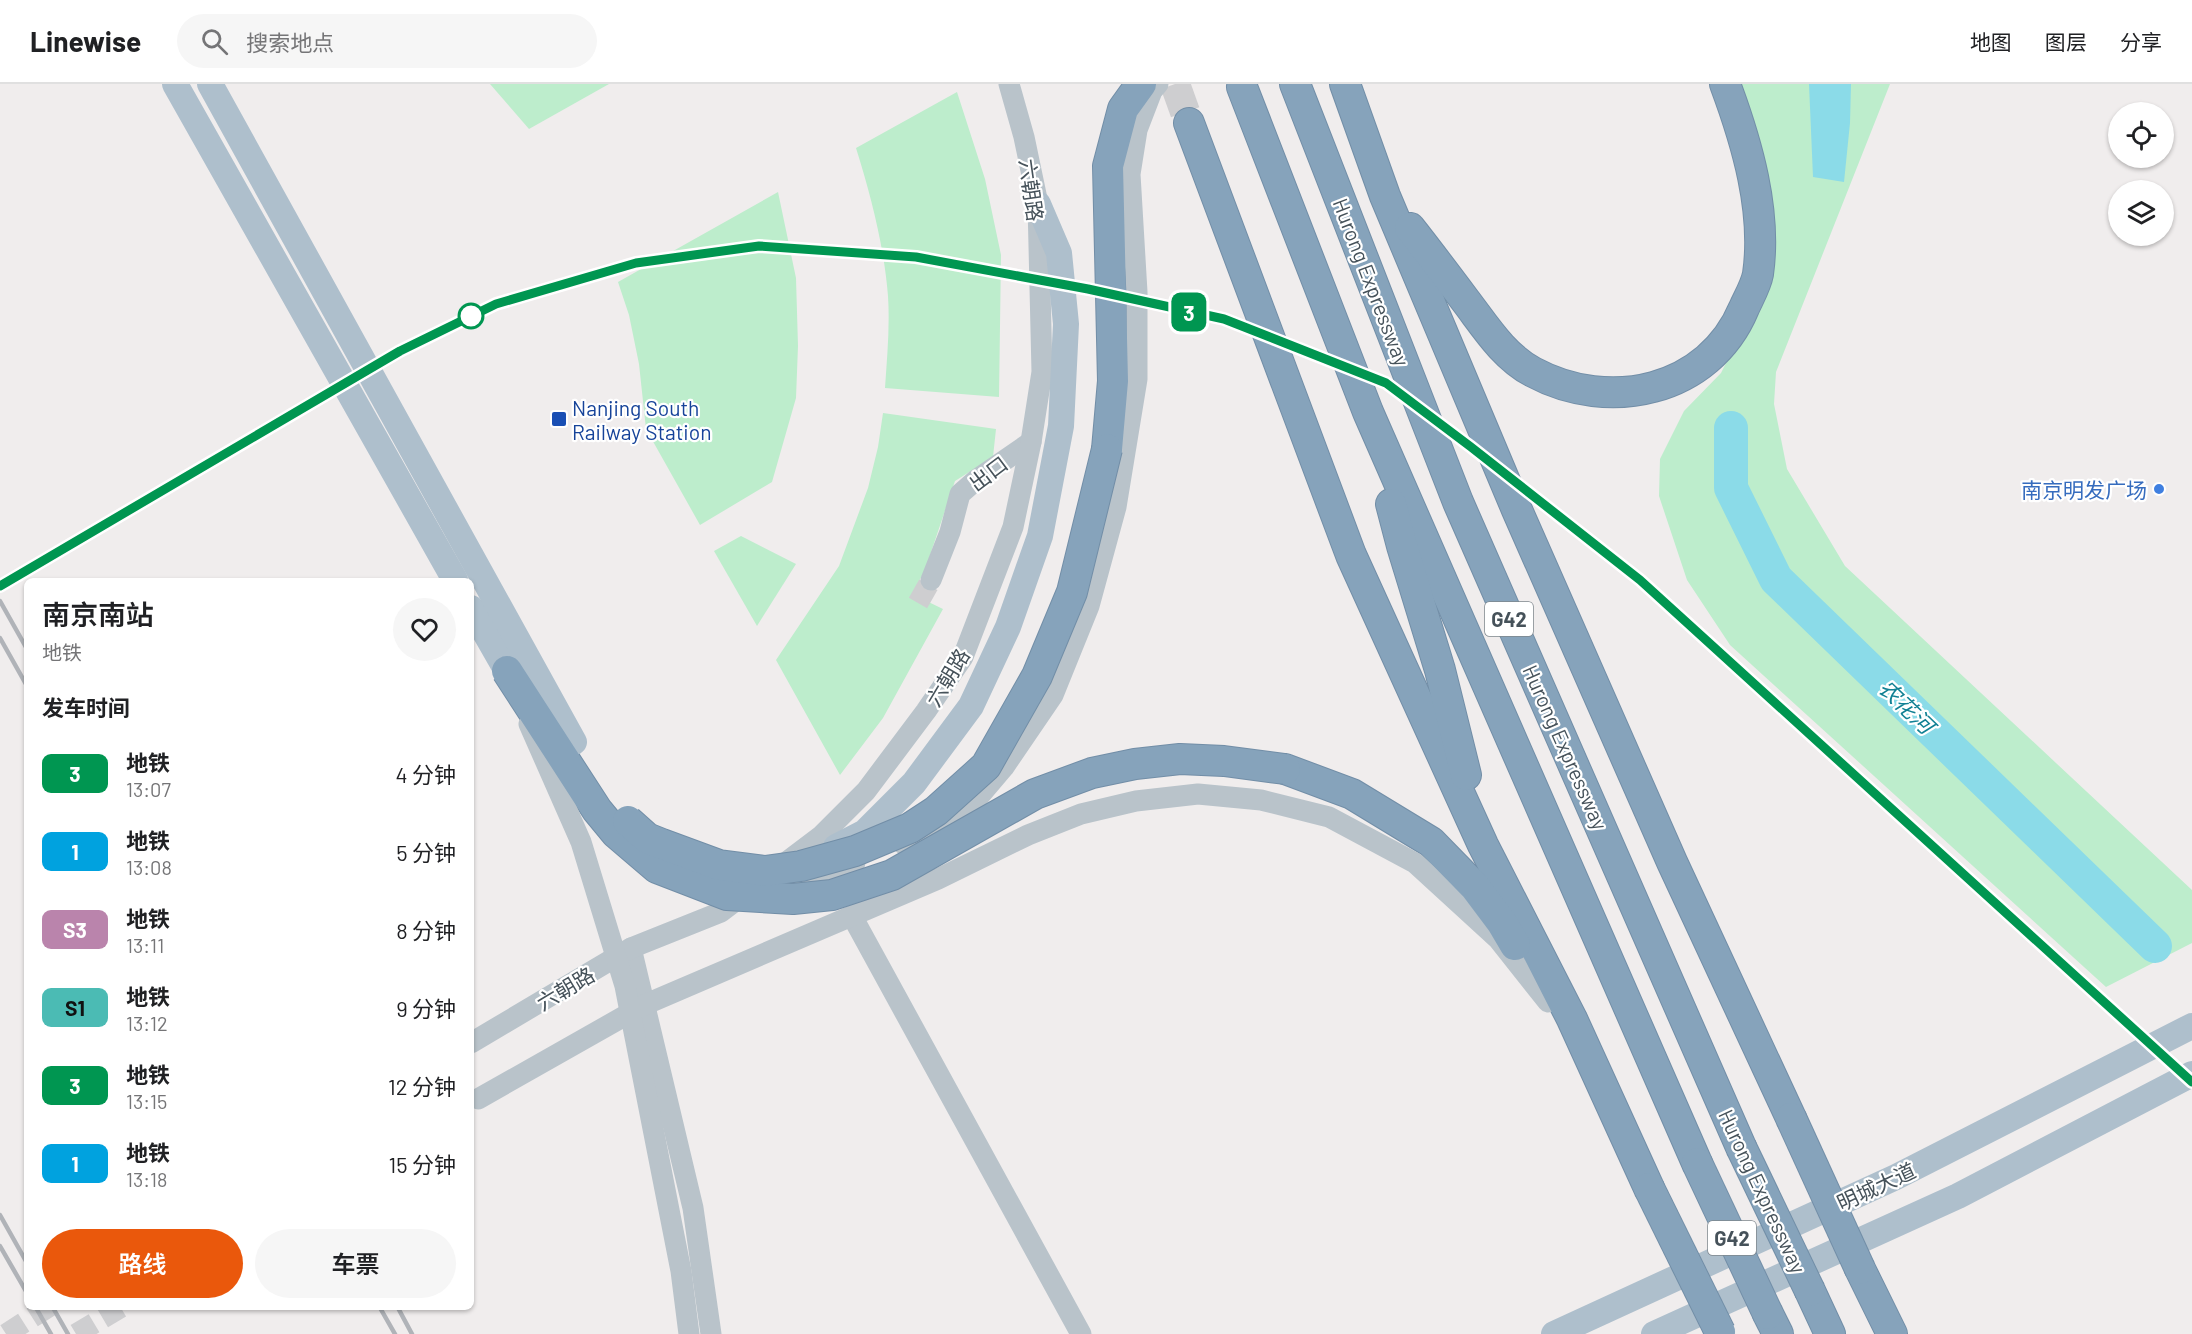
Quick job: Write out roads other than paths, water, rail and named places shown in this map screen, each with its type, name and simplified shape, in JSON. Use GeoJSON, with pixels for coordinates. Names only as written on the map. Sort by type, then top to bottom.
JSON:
{"type":"FeatureCollection","features":[{"type":"Feature","properties":{"kind":"highway"},"geometry":{"type":"LineString","coordinates":[[616,833],[671,856],[719,865],[765,871],[801,866],[855,851],[909,828],[936,811],[986,766],[1037,676],[1072,592],[1107,449],[1113,381],[1108,166],[1123,109],[1141,84]]}},
{"type":"Feature","properties":{"kind":"highway","name":"Hurong Expressway"},"geometry":{"type":"LineString","coordinates":[[1295,84],[1458,502],[1741,1147],[1830,1334]]}},
{"type":"Feature","properties":{"kind":"highway"},"geometry":{"type":"LineString","coordinates":[[1345,84],[1385,195],[1527,532],[1672,862],[1892,1334]]}},
{"type":"Feature","properties":{"kind":"highway"},"geometry":{"type":"LineString","coordinates":[[1385,195],[1494,341],[1531,371],[1563,386],[1595,393],[1648,390],[1675,380],[1704,362],[1726,340],[1741,316],[1758,276],[1760,227],[1753,176],[1725,84]]}},
{"type":"Feature","properties":{"kind":"highway","name":"G42"},"geometry":{"type":"LineString","coordinates":[[1242,87],[1368,412],[1697,1163],[1773,1324]]}},
{"type":"Feature","properties":{"kind":"highway"},"geometry":{"type":"LineString","coordinates":[[1189,123],[1352,555],[1483,845],[1572,1019],[1646,1180],[1721,1333]]}},
{"type":"Feature","properties":{"kind":"highway"},"geometry":{"type":"LineString","coordinates":[[1368,412],[1402,546],[1440,670],[1483,845]]}},
{"type":"Feature","properties":{"kind":"highway"},"geometry":{"type":"LineString","coordinates":[[507,671],[597,810],[616,833],[657,868],[727,895],[793,899],[832,895],[892,875],[1035,794],[1092,773],[1135,764],[1180,759],[1224,761],[1285,769],[1352,794],[1431,843],[1475,887],[1502,923],[1646,1180]]}},
{"type":"Feature","properties":{"kind":"highway"},"geometry":{"type":"LineString","coordinates":[[574,742],[597,810]]}},
{"type":"Feature","properties":{"kind":"highway"},"geometry":{"type":"LineString","coordinates":[[574,742],[618,811],[647,838],[719,865]]}},
{"type":"Feature","properties":{"kind":"main road"},"geometry":{"type":"LineString","coordinates":[[175,84],[454,578]]}},
{"type":"Feature","properties":{"kind":"main road"},"geometry":{"type":"LineString","coordinates":[[210,84],[574,742]]}},
{"type":"Feature","properties":{"kind":"main road"},"geometry":{"type":"LineString","coordinates":[[801,866],[865,832],[914,783],[971,706],[1008,627],[1040,536],[1061,426],[1066,324],[1059,253],[1038,204]]}},
{"type":"Feature","properties":{"kind":"main road"},"geometry":{"type":"LineString","coordinates":[[474,613],[507,671]]}},
{"type":"Feature","properties":{"kind":"main road","name":"明城大道"},"geometry":{"type":"LineString","coordinates":[[1554,1334],[1896,1177],[2192,1026]]}},
{"type":"Feature","properties":{"kind":"main road","name":"明城大道"},"geometry":{"type":"LineString","coordinates":[[1654,1334],[1958,1196],[2192,1074]]}},
{"type":"Feature","properties":{"kind":"street","name":"六朝路"},"geometry":{"type":"LineString","coordinates":[[474,1041],[631,948],[721,912],[821,836],[866,791],[963,657],[1013,527],[1031,442],[1042,372],[1038,204],[1024,137],[1009,84]]}},
{"type":"Feature","properties":{"kind":"street"},"geometry":{"type":"LineString","coordinates":[[721,912],[780,894],[940,829],[965,813],[1004,766],[1053,695],[1089,606],[1116,507],[1137,379],[1137,291],[1130,174],[1137,130],[1152,91],[1158,84]]}},
{"type":"Feature","properties":{"kind":"street","name":"出口"},"geometry":{"type":"LineString","coordinates":[[931,580],[950,532],[960,494],[976,480],[1031,442]]}},
{"type":"Feature","properties":{"kind":"street"},"geometry":{"type":"LineString","coordinates":[[507,671],[581,842],[625,986],[679,1261],[689,1334]]}},
{"type":"Feature","properties":{"kind":"street"},"geometry":{"type":"LineString","coordinates":[[478,1099],[644,1005],[938,879],[1028,835],[1081,814],[1136,801],[1198,794],[1261,800],[1329,817],[1414,862],[1498,939],[1548,1002]]}},
{"type":"Feature","properties":{"kind":"street"},"geometry":{"type":"LineString","coordinates":[[852,916],[1081,1334]]}},
{"type":"Feature","properties":{"kind":"street"},"geometry":{"type":"LineString","coordinates":[[631,948],[693,1208],[711,1334]]}},
{"type":"Feature","properties":{"kind":"water"},"geometry":{"type":"Polygon","coordinates":[[[1809,84],[1851,84],[1844,182],[1813,177],[1809,84]]]}},
{"type":"Feature","properties":{"kind":"waterway","name":"农花河"},"geometry":{"type":"LineString","coordinates":[[1731,428],[1731,488],[1776,579],[2155,946]]}},
{"type":"Feature","properties":{"kind":"tunnel"},"geometry":{"type":"LineString","coordinates":[[1175,84],[1189,123]]}},
{"type":"Feature","properties":{"kind":"tunnel"},"geometry":{"type":"LineString","coordinates":[[918,603],[931,580]]}},
{"type":"Feature","properties":{"kind":"tunnel"},"geometry":{"type":"LineString","coordinates":[[6,1334],[44,1310]]}},
{"type":"Feature","properties":{"kind":"tunnel"},"geometry":{"type":"LineString","coordinates":[[76,1334],[116,1310]]}},
{"type":"Feature","properties":{"kind":"railway"},"geometry":{"type":"LineString","coordinates":[[0,601],[24,644]]}},
{"type":"Feature","properties":{"kind":"railway"},"geometry":{"type":"LineString","coordinates":[[0,638],[24,681]]}},
{"type":"Feature","properties":{"kind":"railway"},"geometry":{"type":"LineString","coordinates":[[0,1215],[24,1258]]}},
{"type":"Feature","properties":{"kind":"railway"},"geometry":{"type":"LineString","coordinates":[[0,1246],[24,1288]]}},
{"type":"Feature","properties":{"kind":"railway"},"geometry":{"type":"LineString","coordinates":[[37,1310],[51,1334]]}},
{"type":"Feature","properties":{"kind":"railway"},"geometry":{"type":"LineString","coordinates":[[54,1310],[68,1334]]}},
{"type":"Feature","properties":{"kind":"railway"},"geometry":{"type":"LineString","coordinates":[[381,1310],[395,1334]]}},
{"type":"Feature","properties":{"kind":"railway"},"geometry":{"type":"LineString","coordinates":[[399,1310],[412,1334]]}},
{"type":"Feature","properties":{"kind":"metro line","name":"3"},"geometry":{"type":"LineString","coordinates":[[0,586],[400,351],[496,304],[636,263],[759,246],[916,257],[1088,289],[1224,319],[1386,383],[1603,550],[1640,580],[2192,1082]]}},
{"type":"Feature","properties":{"kind":"place","name":"Nanjing South Railway Station"},"geometry":{"type":"Point","coordinates":[559,419]}},
{"type":"Feature","properties":{"kind":"place","name":"南京明发广场"},"geometry":{"type":"Point","coordinates":[2159,489]}}]}
